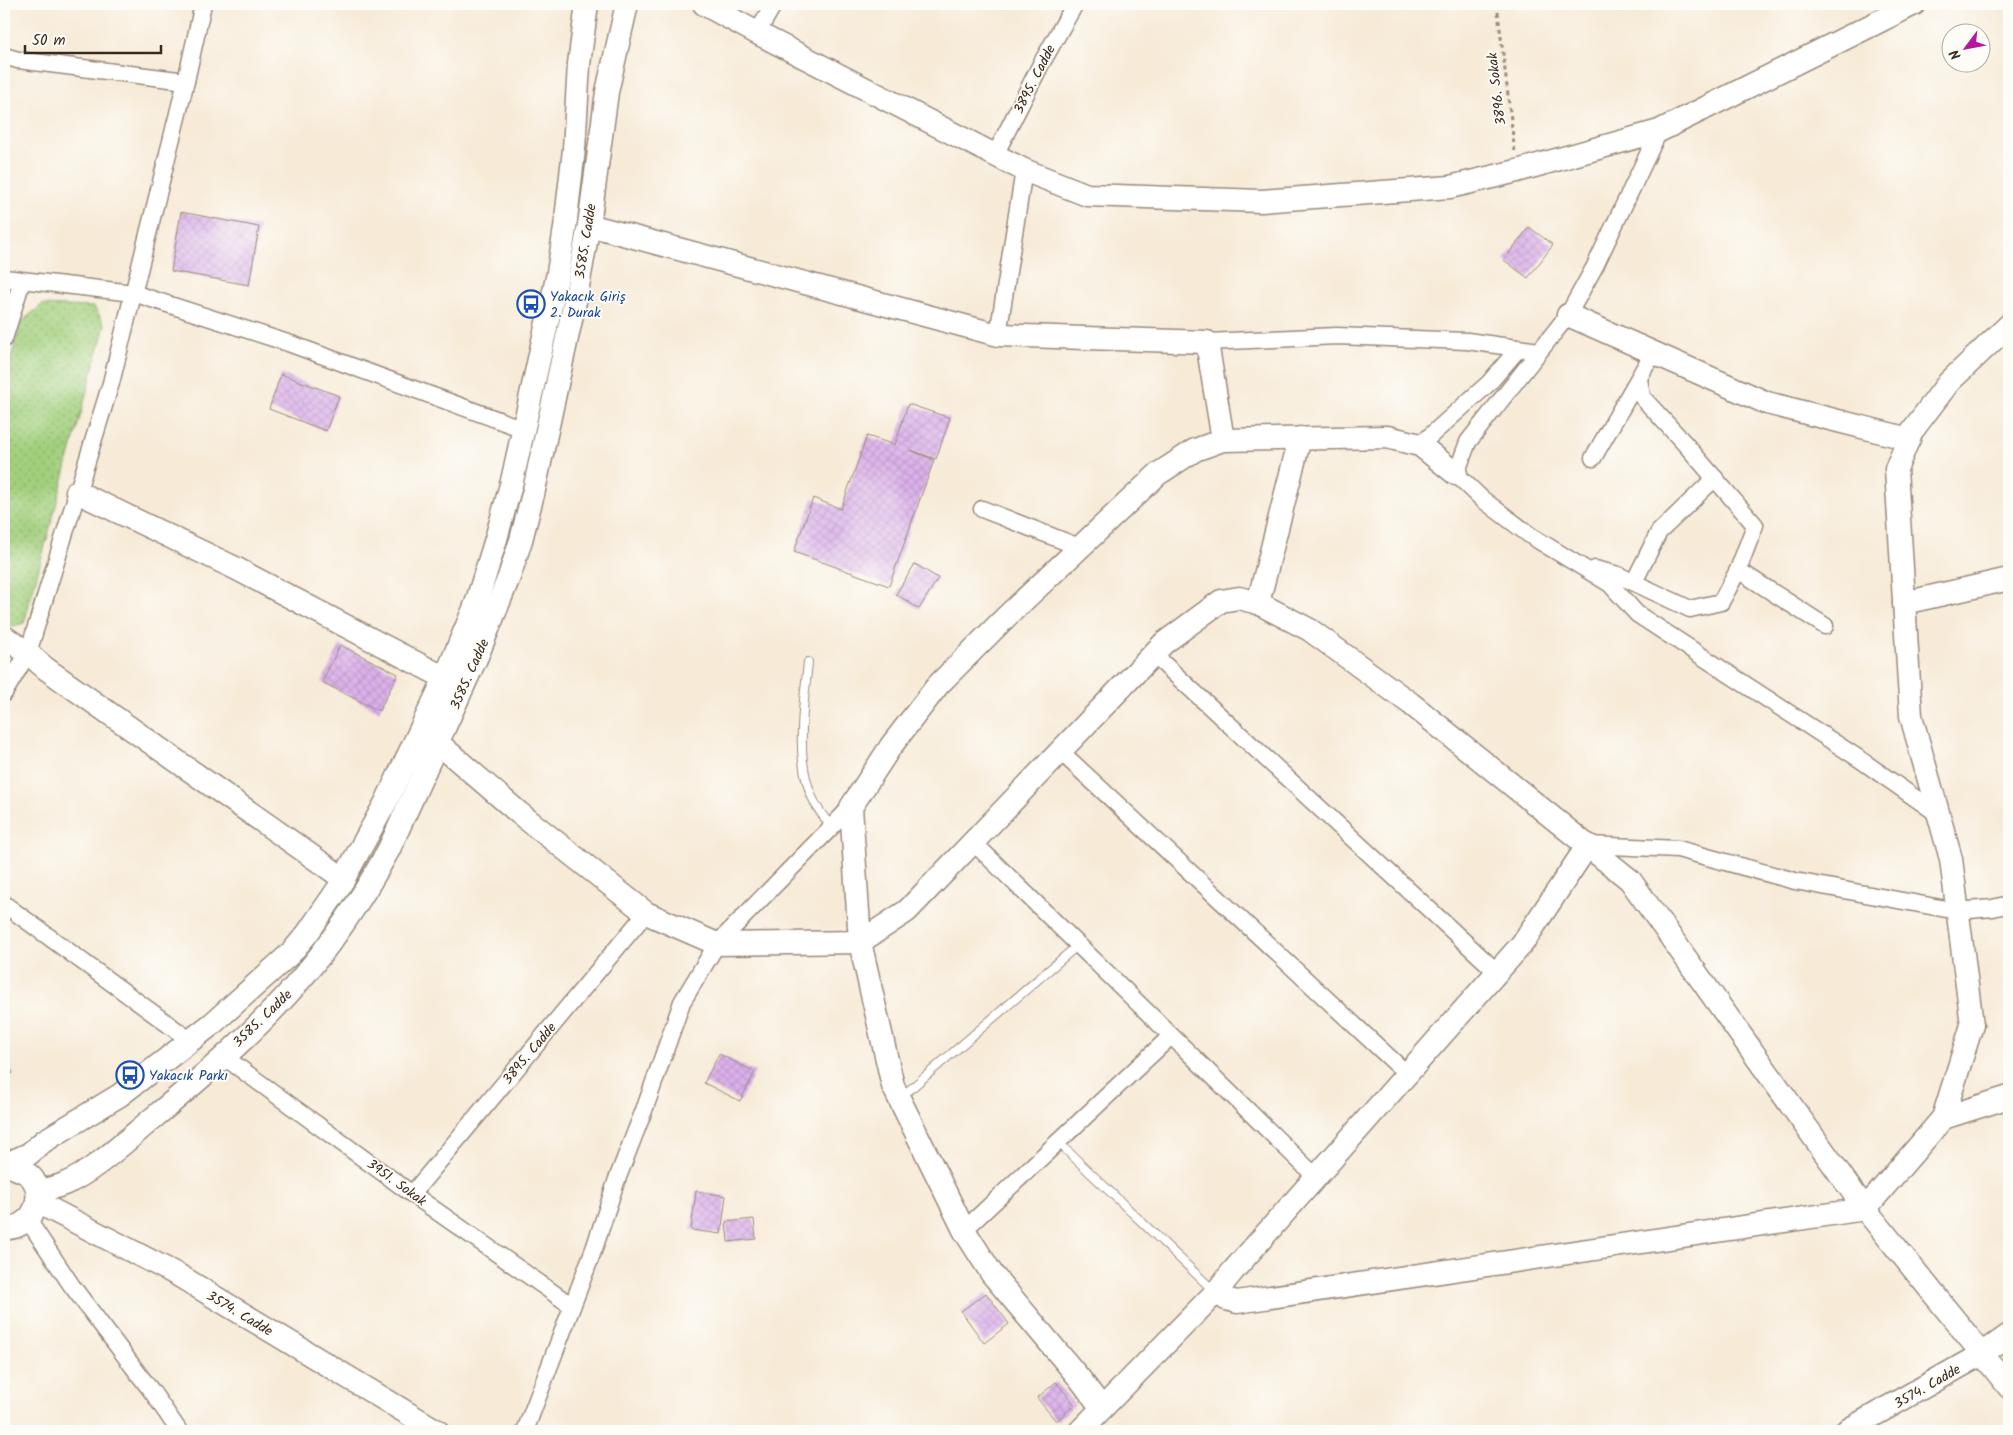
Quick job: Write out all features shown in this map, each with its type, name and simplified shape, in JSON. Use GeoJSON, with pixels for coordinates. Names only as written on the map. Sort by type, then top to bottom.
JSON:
{"type":"FeatureCollection","features":[{"type":"Feature","properties":{"kind":"street"},"geometry":{"type":"LineString","coordinates":[[4,693],[28,653],[111,383],[203,4]]}},
{"type":"Feature","properties":{"kind":"street","name":"3585. Cadde"},"geometry":{"type":"LineString","coordinates":[[5,1164],[29,1154],[44,1141],[120,1095],[191,1041],[292,953],[318,920],[344,879],[386,802],[446,678],[476,604],[496,540],[558,273],[574,149],[581,48],[587,4]]}},
{"type":"Feature","properties":{"kind":"street","name":"3585. Cadde"},"geometry":{"type":"LineString","coordinates":[[20,1217],[65,1184],[98,1164],[223,1056],[294,987],[348,918],[389,850],[495,614],[521,540],[534,490],[577,292],[607,92],[626,4]]}},
{"type":"Feature","properties":{"kind":"street"},"geometry":{"type":"LineString","coordinates":[[704,4],[1024,170],[1087,195],[1261,201],[1450,187],[1517,171],[1659,131],[1914,4]]}},
{"type":"Feature","properties":{"kind":"street"},"geometry":{"type":"LineString","coordinates":[[757,33],[774,4]]}},
{"type":"Feature","properties":{"kind":"street","name":"3895. Cadde"},"geometry":{"type":"LineString","coordinates":[[995,155],[1041,64],[1075,4]]}},
{"type":"Feature","properties":{"kind":"street"},"geometry":{"type":"LineString","coordinates":[[4,56],[18,60],[186,80]]}},
{"type":"Feature","properties":{"kind":"street"},"geometry":{"type":"LineString","coordinates":[[1456,474],[1468,442],[1568,315],[1595,266],[1659,131]]}},
{"type":"Feature","properties":{"kind":"street"},"geometry":{"type":"LineString","coordinates":[[998,335],[1024,170]]}},
{"type":"Feature","properties":{"kind":"street"},"geometry":{"type":"LineString","coordinates":[[588,224],[998,335],[1208,342],[1337,336],[1467,341],[1540,351]]}},
{"type":"Feature","properties":{"kind":"street"},"geometry":{"type":"LineString","coordinates":[[4,278],[134,293],[291,344],[523,429]]}},
{"type":"Feature","properties":{"kind":"street"},"geometry":{"type":"LineString","coordinates":[[4,339],[22,281]]}},
{"type":"Feature","properties":{"kind":"street"},"geometry":{"type":"LineString","coordinates":[[1568,315],[1767,403],[1909,439]]}},
{"type":"Feature","properties":{"kind":"street"},"geometry":{"type":"LineString","coordinates":[[1216,1292],[1226,1299],[1237,1302],[1865,1209],[1943,1118],[1972,1025],[1951,859],[1911,716],[1896,469],[1912,431],[1949,382],[2009,325]]}},
{"type":"Feature","properties":{"kind":"street"},"geometry":{"type":"LineString","coordinates":[[1208,342],[1223,440]]}},
{"type":"Feature","properties":{"kind":"street"},"geometry":{"type":"LineString","coordinates":[[1420,445],[1489,382],[1519,348]]}},
{"type":"Feature","properties":{"kind":"street"},"geometry":{"type":"LineString","coordinates":[[1594,458],[1653,353]]}},
{"type":"Feature","properties":{"kind":"street"},"geometry":{"type":"LineString","coordinates":[[1581,566],[1618,575],[1690,609],[1721,602],[1738,570],[1755,525],[1642,397],[1639,379]]}},
{"type":"Feature","properties":{"kind":"street"},"geometry":{"type":"LineString","coordinates":[[525,1431],[595,1246],[616,1182],[646,1105],[682,1002],[716,944],[851,808],[891,746],[938,685],[1006,617],[1158,474],[1195,450],[1223,440],[1387,436],[1420,445],[1456,474],[1482,500],[1531,536],[1610,584],[1637,614],[1858,758],[1938,814]]}},
{"type":"Feature","properties":{"kind":"street"},"geometry":{"type":"LineString","coordinates":[[1258,603],[1300,438]]}},
{"type":"Feature","properties":{"kind":"street"},"geometry":{"type":"LineString","coordinates":[[1634,582],[1659,532],[1715,478]]}},
{"type":"Feature","properties":{"kind":"street"},"geometry":{"type":"LineString","coordinates":[[77,492],[235,568],[446,678]]}},
{"type":"Feature","properties":{"kind":"street"},"geometry":{"type":"LineString","coordinates":[[982,509],[1079,547]]}},
{"type":"Feature","properties":{"kind":"street"},"geometry":{"type":"LineString","coordinates":[[1738,570],[1825,626]]}},
{"type":"Feature","properties":{"kind":"street"},"geometry":{"type":"LineString","coordinates":[[1904,603],[2009,579]]}},
{"type":"Feature","properties":{"kind":"street"},"geometry":{"type":"LineString","coordinates":[[438,743],[519,813],[646,913],[716,944],[860,942],[907,911],[1164,643],[1221,601],[1239,598],[1258,603],[1310,630],[1410,703],[1630,880],[1865,1209],[2009,1387]]}},
{"type":"Feature","properties":{"kind":"street"},"geometry":{"type":"LineString","coordinates":[[4,636],[45,668],[344,879]]}},
{"type":"Feature","properties":{"kind":"street"},"geometry":{"type":"LineString","coordinates":[[1153,654],[1497,972]]}},
{"type":"Feature","properties":{"kind":"street"},"geometry":{"type":"LineString","coordinates":[[1060,751],[1407,1074]]}},
{"type":"Feature","properties":{"kind":"street"},"geometry":{"type":"LineString","coordinates":[[851,808],[860,942],[892,1086],[964,1230],[992,1274],[1102,1407]]}},
{"type":"Feature","properties":{"kind":"street"},"geometry":{"type":"LineString","coordinates":[[973,842],[1316,1178]]}},
{"type":"Feature","properties":{"kind":"street"},"geometry":{"type":"LineString","coordinates":[[1588,845],[1678,849],[1795,881],[1957,911],[1993,908],[2009,904]]}},
{"type":"Feature","properties":{"kind":"street"},"geometry":{"type":"LineString","coordinates":[[1080,1431],[1216,1292],[1522,944],[1588,845]]}},
{"type":"Feature","properties":{"kind":"street"},"geometry":{"type":"LineString","coordinates":[[4,904],[191,1041]]}},
{"type":"Feature","properties":{"kind":"street","name":"3895. Cadde"},"geometry":{"type":"LineString","coordinates":[[412,1194],[646,913]]}},
{"type":"Feature","properties":{"kind":"street"},"geometry":{"type":"LineString","coordinates":[[964,1230],[1171,1036]]}},
{"type":"Feature","properties":{"kind":"street","name":"3951. Sokak"},"geometry":{"type":"LineString","coordinates":[[223,1056],[412,1194],[572,1306]]}},
{"type":"Feature","properties":{"kind":"street"},"geometry":{"type":"LineString","coordinates":[[1943,1118],[2009,1097]]}},
{"type":"Feature","properties":{"kind":"street","name":"3585. Cadde"},"geometry":{"type":"LineString","coordinates":[[5,1164],[26,1173],[34,1182],[20,1217]]}},
{"type":"Feature","properties":{"kind":"street"},"geometry":{"type":"LineString","coordinates":[[20,1217],[153,1393],[179,1431]]}},
{"type":"Feature","properties":{"kind":"street","name":"3574. Cadde"},"geometry":{"type":"LineString","coordinates":[[20,1217],[178,1275],[438,1431]]}},
{"type":"Feature","properties":{"kind":"street","name":"3574. Cadde"},"geometry":{"type":"LineString","coordinates":[[1846,1431],[1982,1354],[2009,1335]]}},
{"type":"Feature","properties":{"kind":"lane"},"geometry":{"type":"LineString","coordinates":[[808,662],[801,740],[807,783],[815,806],[832,826]]}},
{"type":"Feature","properties":{"kind":"lane"},"geometry":{"type":"LineString","coordinates":[[899,1099],[1078,945]]}},
{"type":"Feature","properties":{"kind":"lane"},"geometry":{"type":"LineString","coordinates":[[1058,1142],[1216,1292]]}},
{"type":"Feature","properties":{"kind":"path","name":"3896. Sokak"},"geometry":{"type":"LineString","coordinates":[[1497,4],[1517,171]]}},
{"type":"Feature","properties":{"kind":"green space"},"geometry":{"type":"Polygon","coordinates":[[[42,305],[94,307],[105,325],[24,623],[7,628],[4,626],[4,383],[21,322],[42,305]]]}},
{"type":"Feature","properties":{"kind":"building"},"geometry":{"type":"Polygon","coordinates":[[[181,212],[259,227],[249,285],[171,271],[181,212]]]}},
{"type":"Feature","properties":{"kind":"building"},"geometry":{"type":"Polygon","coordinates":[[[1529,227],[1553,245],[1528,278],[1504,260],[1529,227]]]}},
{"type":"Feature","properties":{"kind":"building"},"geometry":{"type":"Polygon","coordinates":[[[281,374],[339,396],[326,431],[269,409],[281,374]]]}},
{"type":"Feature","properties":{"kind":"building"},"geometry":{"type":"Polygon","coordinates":[[[908,404],[950,418],[936,459],[910,450],[934,460],[889,586],[794,552],[813,498],[841,509],[867,436],[895,445],[908,404]]]}},
{"type":"Feature","properties":{"kind":"building"},"geometry":{"type":"Polygon","coordinates":[[[915,564],[938,578],[919,609],[896,594],[915,564]]]}},
{"type":"Feature","properties":{"kind":"building"},"geometry":{"type":"Polygon","coordinates":[[[340,645],[398,674],[379,711],[322,682],[340,645]]]}},
{"type":"Feature","properties":{"kind":"building"},"geometry":{"type":"Polygon","coordinates":[[[719,1054],[755,1072],[740,1101],[704,1083],[719,1054]]]}},
{"type":"Feature","properties":{"kind":"building"},"geometry":{"type":"Polygon","coordinates":[[[4,1060],[13,1073],[4,1080],[4,1060]]]}},
{"type":"Feature","properties":{"kind":"building"},"geometry":{"type":"Polygon","coordinates":[[[696,1191],[726,1196],[721,1234],[691,1230],[696,1191]]]}},
{"type":"Feature","properties":{"kind":"building"},"geometry":{"type":"Polygon","coordinates":[[[754,1219],[756,1239],[728,1242],[726,1222],[754,1219]]]}},
{"type":"Feature","properties":{"kind":"building"},"geometry":{"type":"Polygon","coordinates":[[[986,1293],[1009,1324],[984,1343],[961,1311],[986,1293]]]}},
{"type":"Feature","properties":{"kind":"building"},"geometry":{"type":"Polygon","coordinates":[[[1056,1382],[1075,1405],[1056,1421],[1037,1398],[1056,1382]]]}},
{"type":"Feature","properties":{"kind":"place","name":"Yakacık Giriş 2. Durak"},"geometry":{"type":"Point","coordinates":[531,304]}},
{"type":"Feature","properties":{"kind":"place","name":"Yakacık Parkı"},"geometry":{"type":"Point","coordinates":[130,1075]}}]}
